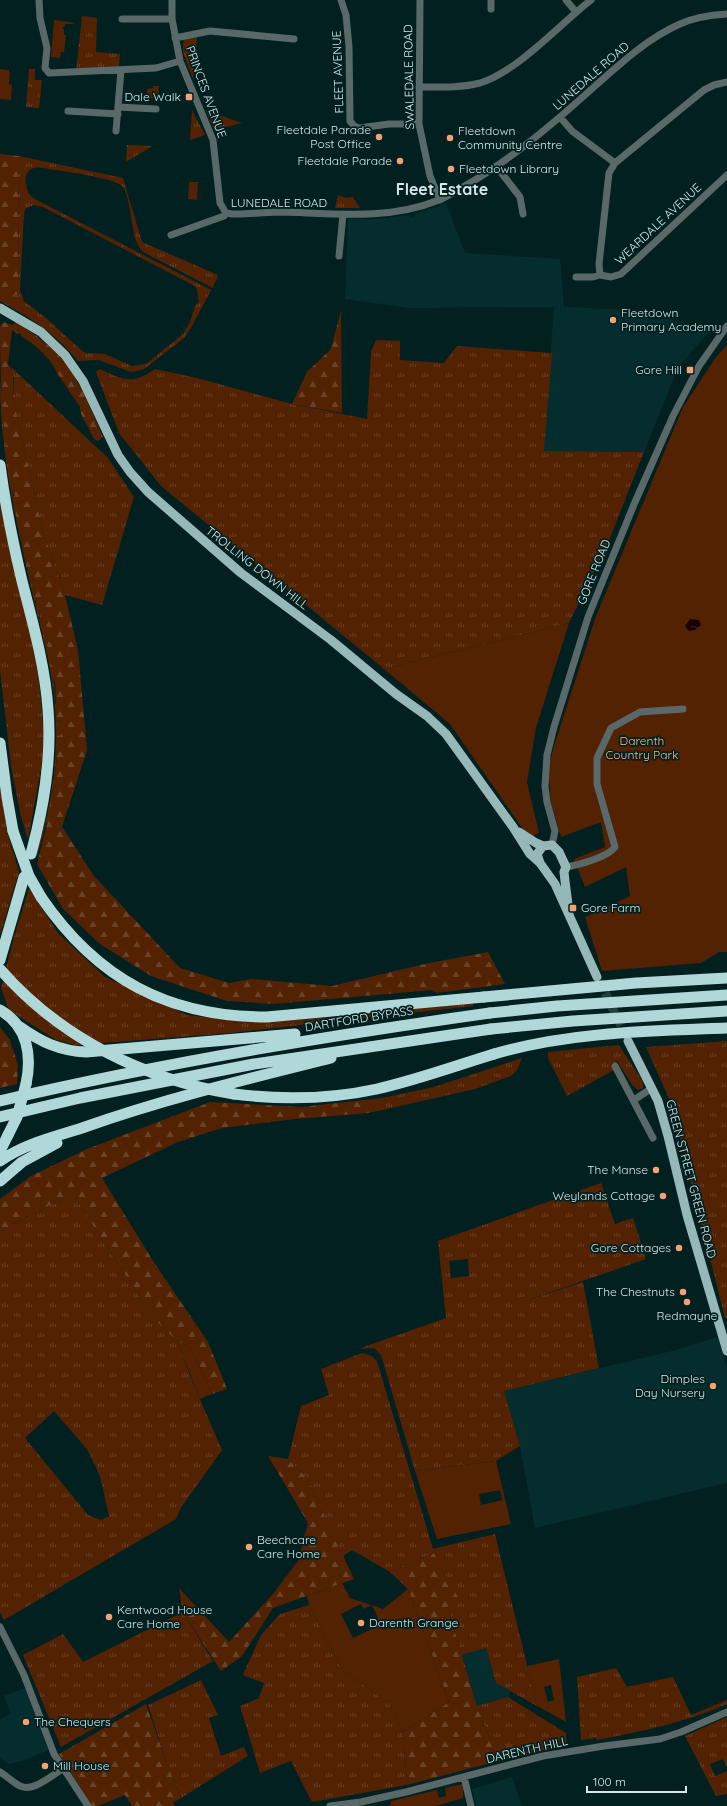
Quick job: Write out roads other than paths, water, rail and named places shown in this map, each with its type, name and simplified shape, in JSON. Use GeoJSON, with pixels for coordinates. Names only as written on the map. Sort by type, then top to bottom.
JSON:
{"type":"FeatureCollection","features":[{"type":"Feature","properties":{"kind":"highway"},"geometry":{"type":"LineString","coordinates":[[0,465],[15,553],[41,659],[48,710],[49,750],[46,783],[31,854]]}},
{"type":"Feature","properties":{"kind":"highway"},"geometry":{"type":"LineString","coordinates":[[0,743],[13,831],[29,876],[41,897],[66,930],[98,962],[133,985],[152,995],[182,1006],[202,1012],[234,1016],[267,1017],[636,983],[727,978]]}},
{"type":"Feature","properties":{"kind":"highway"},"geometry":{"type":"LineString","coordinates":[[0,960],[24,877]]}},
{"type":"Feature","properties":{"kind":"highway"},"geometry":{"type":"LineString","coordinates":[[0,969],[44,1010],[76,1034],[113,1056],[161,1076],[192,1086],[234,1094],[295,1098],[360,1092],[407,1082],[520,1047],[560,1040],[727,1028]]}},
{"type":"Feature","properties":{"kind":"highway","name":"DARTFORD BYPASS"},"geometry":{"type":"LineString","coordinates":[[0,1101],[84,1082],[239,1051],[404,1025],[490,1013],[727,995]]}},
{"type":"Feature","properties":{"kind":"highway"},"geometry":{"type":"LineString","coordinates":[[0,1009],[20,1027],[39,1040],[56,1048],[75,1052],[113,1051],[173,1044],[277,1037],[316,1031],[404,1025]]}},
{"type":"Feature","properties":{"kind":"highway"},"geometry":{"type":"LineString","coordinates":[[0,1117],[80,1098],[236,1067],[404,1041],[491,1029],[573,1021],[727,1011]]}},
{"type":"Feature","properties":{"kind":"highway"},"geometry":{"type":"LineString","coordinates":[[0,1151],[17,1117],[26,1084],[29,1058],[27,1045],[20,1027]]}},
{"type":"Feature","properties":{"kind":"highway"},"geometry":{"type":"LineString","coordinates":[[0,1161],[15,1152],[42,1141],[177,1097],[404,1041]]}},
{"type":"Feature","properties":{"kind":"highway"},"geometry":{"type":"LineString","coordinates":[[0,1181],[22,1162],[51,1145],[177,1097]]}},
{"type":"Feature","properties":{"kind":"main road","name":"TROLLING DOWN HILL"},"geometry":{"type":"LineString","coordinates":[[4,310],[41,332],[51,340],[69,360],[87,388],[115,449],[138,482],[170,512],[241,573],[331,640],[396,694],[427,716],[454,743],[513,827],[530,854],[540,863],[552,878],[570,913]]}},
{"type":"Feature","properties":{"kind":"main road","name":"TROLLING DOWN HILL"},"geometry":{"type":"LineString","coordinates":[[513,827],[527,838],[548,846]]}},
{"type":"Feature","properties":{"kind":"main road"},"geometry":{"type":"LineString","coordinates":[[540,863],[537,854],[548,846],[559,852],[565,870],[570,913],[597,977]]}},
{"type":"Feature","properties":{"kind":"main road"},"geometry":{"type":"LineString","coordinates":[[552,878],[561,876],[565,870]]}},
{"type":"Feature","properties":{"kind":"main road","name":"GREEN STREET GREEN ROAD"},"geometry":{"type":"LineString","coordinates":[[628,1040],[652,1088],[663,1118],[687,1215],[727,1351]]}},
{"type":"Feature","properties":{"kind":"street"},"geometry":{"type":"LineString","coordinates":[[40,0],[40,18],[47,46],[45,68],[47,73],[156,68],[180,61]]}},
{"type":"Feature","properties":{"kind":"street","name":"PRINCES AVENUE"},"geometry":{"type":"LineString","coordinates":[[172,0],[172,19],[180,61],[212,137],[216,156],[220,203],[226,213]]}},
{"type":"Feature","properties":{"kind":"street","name":"FLEET AVENUE"},"geometry":{"type":"LineString","coordinates":[[342,0],[346,15],[349,47],[350,121],[354,126],[359,128],[389,124],[419,124]]}},
{"type":"Feature","properties":{"kind":"street","name":"SWALEDALE ROAD"},"geometry":{"type":"LineString","coordinates":[[420,0],[419,124],[430,176],[440,200]]}},
{"type":"Feature","properties":{"kind":"street"},"geometry":{"type":"LineString","coordinates":[[491,0],[491,9]]}},
{"type":"Feature","properties":{"kind":"street"},"geometry":{"type":"LineString","coordinates":[[566,0],[576,12]]}},
{"type":"Feature","properties":{"kind":"street"},"geometry":{"type":"LineString","coordinates":[[419,87],[468,85],[495,76],[517,63],[591,0]]}},
{"type":"Feature","properties":{"kind":"street","name":"LUNEDALE ROAD"},"geometry":{"type":"LineString","coordinates":[[171,235],[223,216],[226,213],[274,212],[378,214],[397,211],[440,200],[479,178],[496,166],[560,117],[617,67],[656,37],[680,24],[702,16],[727,14]]}},
{"type":"Feature","properties":{"kind":"street"},"geometry":{"type":"LineString","coordinates":[[122,19],[172,19]]}},
{"type":"Feature","properties":{"kind":"street"},"geometry":{"type":"LineString","coordinates":[[175,38],[210,31],[294,39]]}},
{"type":"Feature","properties":{"kind":"street"},"geometry":{"type":"LineString","coordinates":[[116,131],[121,70]]}},
{"type":"Feature","properties":{"kind":"street"},"geometry":{"type":"LineString","coordinates":[[600,275],[599,264],[609,173],[615,163],[704,90],[716,84],[727,82]]}},
{"type":"Feature","properties":{"kind":"street"},"geometry":{"type":"LineString","coordinates":[[68,111],[156,109]]}},
{"type":"Feature","properties":{"kind":"street"},"geometry":{"type":"LineString","coordinates":[[560,117],[572,131],[615,163]]}},
{"type":"Feature","properties":{"kind":"street"},"geometry":{"type":"LineString","coordinates":[[496,166],[520,197],[523,214]]}},
{"type":"Feature","properties":{"kind":"street","name":"WEARDALE AVENUE"},"geometry":{"type":"LineString","coordinates":[[576,277],[593,277],[600,275],[611,277],[624,273],[727,175]]}},
{"type":"Feature","properties":{"kind":"street","name":"LUNEDALE ROAD"},"geometry":{"type":"LineString","coordinates":[[339,256],[343,214]]}},
{"type":"Feature","properties":{"kind":"street","name":"GORE ROAD"},"geometry":{"type":"LineString","coordinates":[[548,846],[555,831],[548,806],[545,786],[547,755],[555,723],[588,617],[635,502],[676,411],[700,366],[727,326]]}},
{"type":"Feature","properties":{"kind":"street"},"geometry":{"type":"LineString","coordinates":[[565,870],[610,852],[615,843],[597,784],[598,758],[611,728],[640,712],[683,709]]}},
{"type":"Feature","properties":{"kind":"street"},"geometry":{"type":"LineString","coordinates":[[615,1066],[653,1138]]}},
{"type":"Feature","properties":{"kind":"street"},"geometry":{"type":"LineString","coordinates":[[634,1100],[652,1088]]}},
{"type":"Feature","properties":{"kind":"street"},"geometry":{"type":"LineString","coordinates":[[0,1627],[24,1675],[54,1754],[88,1806]]}},
{"type":"Feature","properties":{"kind":"street","name":"DARENTH HILL"},"geometry":{"type":"LineString","coordinates":[[330,1806],[372,1800],[550,1755],[660,1739],[681,1732],[727,1712]]}},
{"type":"Feature","properties":{"kind":"street"},"geometry":{"type":"LineString","coordinates":[[0,1772],[18,1785],[25,1788],[32,1787],[63,1769]]}},
{"type":"Feature","properties":{"kind":"street"},"geometry":{"type":"LineString","coordinates":[[464,1777],[471,1806]]}},
{"type":"Feature","properties":{"kind":"water"},"geometry":{"type":"Polygon","coordinates":[[[690,619],[699,620],[701,625],[695,630],[689,631],[685,626],[690,619]]]}},
{"type":"Feature","properties":{"kind":"tunnel"},"geometry":{"type":"LineString","coordinates":[[599,981],[627,1037]]}},
{"type":"Feature","properties":{"kind":"place","name":"Dale Walk"},"geometry":{"type":"Point","coordinates":[189,97]}},
{"type":"Feature","properties":{"kind":"place","name":"Fleetdale Parade Post Office"},"geometry":{"type":"Point","coordinates":[379,137]}},
{"type":"Feature","properties":{"kind":"place","name":"Fleetdown Community Centre"},"geometry":{"type":"Point","coordinates":[450,138]}},
{"type":"Feature","properties":{"kind":"place","name":"Fleetdale Parade"},"geometry":{"type":"Point","coordinates":[400,161]}},
{"type":"Feature","properties":{"kind":"place","name":"Fleetdown Library"},"geometry":{"type":"Point","coordinates":[451,169]}},
{"type":"Feature","properties":{"kind":"place","name":"Fleetdown Primary Academy"},"geometry":{"type":"Point","coordinates":[613,320]}},
{"type":"Feature","properties":{"kind":"place","name":"Gore Hill"},"geometry":{"type":"Point","coordinates":[690,370]}},
{"type":"Feature","properties":{"kind":"place","name":"Gore Farm"},"geometry":{"type":"Point","coordinates":[573,908]}},
{"type":"Feature","properties":{"kind":"place","name":"The Manse"},"geometry":{"type":"Point","coordinates":[656,1170]}},
{"type":"Feature","properties":{"kind":"place","name":"Weylands Cottage"},"geometry":{"type":"Point","coordinates":[663,1196]}},
{"type":"Feature","properties":{"kind":"place","name":"Gore Cottages"},"geometry":{"type":"Point","coordinates":[679,1248]}},
{"type":"Feature","properties":{"kind":"place","name":"The Chestnuts"},"geometry":{"type":"Point","coordinates":[683,1292]}},
{"type":"Feature","properties":{"kind":"place","name":"Redmayne"},"geometry":{"type":"Point","coordinates":[687,1302]}},
{"type":"Feature","properties":{"kind":"place","name":"Dimples Day Nursery"},"geometry":{"type":"Point","coordinates":[713,1386]}},
{"type":"Feature","properties":{"kind":"place","name":"Beechcare Care Home"},"geometry":{"type":"Point","coordinates":[249,1547]}},
{"type":"Feature","properties":{"kind":"place","name":"Kentwood House Care Home"},"geometry":{"type":"Point","coordinates":[109,1617]}},
{"type":"Feature","properties":{"kind":"place","name":"Darenth Grange"},"geometry":{"type":"Point","coordinates":[361,1623]}},
{"type":"Feature","properties":{"kind":"place","name":"The Chequers"},"geometry":{"type":"Point","coordinates":[26,1722]}},
{"type":"Feature","properties":{"kind":"place","name":"Mill House"},"geometry":{"type":"Point","coordinates":[45,1766]}},
{"type":"Feature","properties":{"kind":"district","name":"Fleet Estate"},"geometry":{"type":"Point","coordinates":[442,189]}},
{"type":"Feature","properties":{"kind":"park label","name":"Darenth Country Park"},"geometry":{"type":"Point","coordinates":[642,748]}}]}
